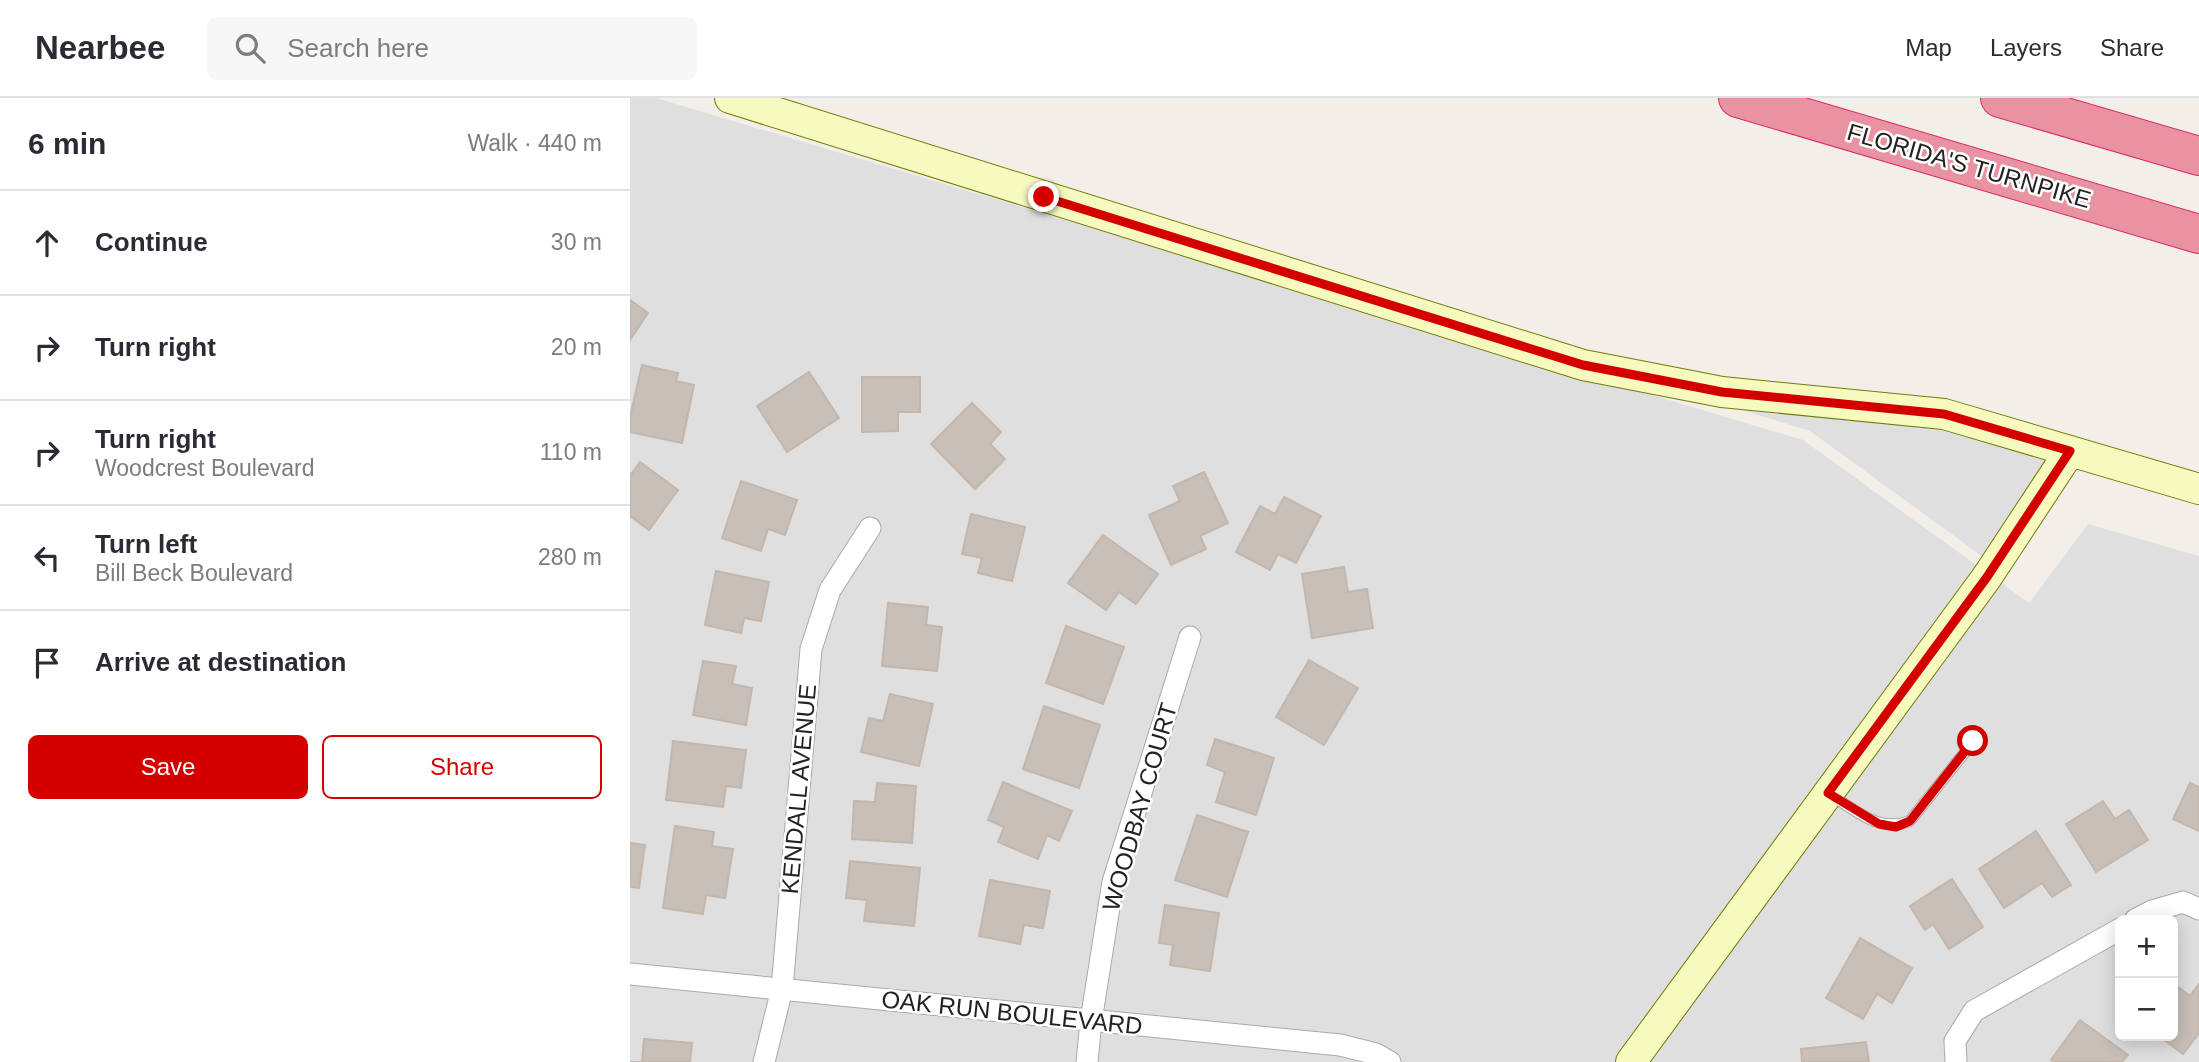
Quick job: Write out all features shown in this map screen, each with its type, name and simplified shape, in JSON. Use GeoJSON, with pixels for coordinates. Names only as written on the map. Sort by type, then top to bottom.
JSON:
{"type":"FeatureCollection","features":[{"type":"Feature","properties":{"kind":"highway","name":"FLORIDA'S TURNPIKE"},"geometry":{"type":"LineString","coordinates":[[1738,98],[2199,234]]}},
{"type":"Feature","properties":{"kind":"highway"},"geometry":{"type":"LineString","coordinates":[[2000,98],[2199,156]]}},
{"type":"Feature","properties":{"kind":"street"},"geometry":{"type":"LineString","coordinates":[[730,98],[1583,365],[1722,392],[1944,414],[2199,489]]}},
{"type":"Feature","properties":{"kind":"street"},"geometry":{"type":"LineString","coordinates":[[786,98],[872,143]]}},
{"type":"Feature","properties":{"kind":"street"},"geometry":{"type":"LineString","coordinates":[[1631,1062],[1987,577],[2070,451]]}},
{"type":"Feature","properties":{"kind":"street","name":"KENDALL AVENUE"},"geometry":{"type":"LineString","coordinates":[[764,1062],[782,989],[811,649],[830,590],[870,528]]}},
{"type":"Feature","properties":{"kind":"street","name":"WOODBAY COURT"},"geometry":{"type":"LineString","coordinates":[[1087,1062],[1113,882],[1189,637]]}},
{"type":"Feature","properties":{"kind":"street"},"geometry":{"type":"LineString","coordinates":[[2144,915],[2152,911],[2191,905]]}},
{"type":"Feature","properties":{"kind":"street"},"geometry":{"type":"LineString","coordinates":[[1956,1062],[1955,1041],[1974,1012],[2115,932]]}},
{"type":"Feature","properties":{"kind":"street","name":"OAK RUN BOULEVARD"},"geometry":{"type":"LineString","coordinates":[[630,974],[1340,1045],[1376,1054],[1390,1062]]}},
{"type":"Feature","properties":{"kind":"lane"},"geometry":{"type":"LineString","coordinates":[[1828,793],[1879,824],[1896,827],[1910,821],[1973,741]]}},
{"type":"Feature","properties":{"kind":"shaded area"},"geometry":{"type":"Polygon","coordinates":[[[630,98],[656,98],[1803,440],[2029,603],[2088,524],[2199,556],[2199,1062],[630,1062],[630,98]]]}},
{"type":"Feature","properties":{"kind":"shaded area"},"geometry":{"type":"Polygon","coordinates":[[[1726,405],[1943,427],[2048,458],[1983,557],[1810,431],[1726,405]]]}},
{"type":"Feature","properties":{"kind":"building"},"geometry":{"type":"Polygon","coordinates":[[[630,300],[648,313],[630,340],[630,300]]]}},
{"type":"Feature","properties":{"kind":"building"},"geometry":{"type":"Polygon","coordinates":[[[642,365],[678,373],[676,381],[694,385],[682,443],[630,432],[630,417],[642,365]]]}},
{"type":"Feature","properties":{"kind":"building"},"geometry":{"type":"Polygon","coordinates":[[[809,372],[839,418],[787,452],[757,406],[809,372]]]}},
{"type":"Feature","properties":{"kind":"building"},"geometry":{"type":"Polygon","coordinates":[[[862,377],[920,377],[920,412],[898,412],[898,431],[862,432],[862,377]]]}},
{"type":"Feature","properties":{"kind":"building"},"geometry":{"type":"Polygon","coordinates":[[[972,403],[1001,432],[990,444],[1005,459],[975,489],[931,444],[972,403]]]}},
{"type":"Feature","properties":{"kind":"building"},"geometry":{"type":"Polygon","coordinates":[[[640,462],[678,490],[649,530],[630,516],[630,476],[640,462]]]}},
{"type":"Feature","properties":{"kind":"building"},"geometry":{"type":"Polygon","coordinates":[[[1204,472],[1228,523],[1200,536],[1206,549],[1171,565],[1149,515],[1180,501],[1173,486],[1204,472]]]}},
{"type":"Feature","properties":{"kind":"building"},"geometry":{"type":"Polygon","coordinates":[[[741,481],[797,500],[785,535],[768,529],[761,551],[722,538],[741,481]]]}},
{"type":"Feature","properties":{"kind":"building"},"geometry":{"type":"Polygon","coordinates":[[[1284,497],[1321,516],[1296,563],[1278,554],[1270,570],[1236,552],[1260,506],[1275,514],[1284,497]]]}},
{"type":"Feature","properties":{"kind":"building"},"geometry":{"type":"Polygon","coordinates":[[[971,514],[1025,527],[1012,581],[978,573],[982,558],[962,554],[971,514]]]}},
{"type":"Feature","properties":{"kind":"building"},"geometry":{"type":"Polygon","coordinates":[[[1103,535],[1158,574],[1136,604],[1119,592],[1106,610],[1068,583],[1103,535]]]}},
{"type":"Feature","properties":{"kind":"building"},"geometry":{"type":"Polygon","coordinates":[[[1344,567],[1348,592],[1367,589],[1373,628],[1312,638],[1302,574],[1344,567]]]}},
{"type":"Feature","properties":{"kind":"building"},"geometry":{"type":"Polygon","coordinates":[[[716,571],[769,582],[761,621],[744,618],[741,633],[705,625],[716,571]]]}},
{"type":"Feature","properties":{"kind":"building"},"geometry":{"type":"Polygon","coordinates":[[[888,603],[928,607],[926,625],[942,627],[937,671],[882,666],[888,603]]]}},
{"type":"Feature","properties":{"kind":"building"},"geometry":{"type":"Polygon","coordinates":[[[1066,626],[1124,647],[1103,704],[1046,683],[1066,626]]]}},
{"type":"Feature","properties":{"kind":"building"},"geometry":{"type":"Polygon","coordinates":[[[1309,660],[1358,688],[1324,745],[1276,717],[1309,660]]]}},
{"type":"Feature","properties":{"kind":"building"},"geometry":{"type":"Polygon","coordinates":[[[703,661],[736,666],[732,684],[752,688],[746,725],[693,715],[703,661]]]}},
{"type":"Feature","properties":{"kind":"building"},"geometry":{"type":"Polygon","coordinates":[[[890,694],[933,704],[919,766],[861,752],[869,718],[883,721],[890,694]]]}},
{"type":"Feature","properties":{"kind":"building"},"geometry":{"type":"Polygon","coordinates":[[[1044,706],[1100,725],[1079,788],[1023,769],[1044,706]]]}},
{"type":"Feature","properties":{"kind":"building"},"geometry":{"type":"Polygon","coordinates":[[[1215,739],[1274,758],[1256,815],[1216,802],[1225,772],[1207,765],[1215,739]]]}},
{"type":"Feature","properties":{"kind":"building"},"geometry":{"type":"Polygon","coordinates":[[[673,741],[746,750],[741,788],[726,786],[723,807],[666,800],[673,741]]]}},
{"type":"Feature","properties":{"kind":"building"},"geometry":{"type":"Polygon","coordinates":[[[1003,782],[1072,811],[1059,841],[1047,835],[1038,859],[998,842],[1004,827],[988,820],[1003,782]]]}},
{"type":"Feature","properties":{"kind":"building"},"geometry":{"type":"Polygon","coordinates":[[[877,783],[916,786],[912,843],[852,839],[854,801],[875,802],[877,783]]]}},
{"type":"Feature","properties":{"kind":"building"},"geometry":{"type":"Polygon","coordinates":[[[2190,783],[2199,787],[2199,831],[2173,819],[2190,783]]]}},
{"type":"Feature","properties":{"kind":"building"},"geometry":{"type":"Polygon","coordinates":[[[2103,801],[2115,819],[2129,810],[2148,840],[2096,872],[2066,824],[2103,801]]]}},
{"type":"Feature","properties":{"kind":"building"},"geometry":{"type":"Polygon","coordinates":[[[1197,815],[1248,832],[1227,897],[1175,880],[1197,815]]]}},
{"type":"Feature","properties":{"kind":"building"},"geometry":{"type":"Polygon","coordinates":[[[675,826],[714,832],[712,846],[733,849],[725,898],[706,895],[703,914],[663,908],[675,826]]]}},
{"type":"Feature","properties":{"kind":"building"},"geometry":{"type":"Polygon","coordinates":[[[2036,831],[2071,885],[2052,897],[2042,883],[2004,908],[1979,869],[2036,831]]]}},
{"type":"Feature","properties":{"kind":"building"},"geometry":{"type":"Polygon","coordinates":[[[630,843],[645,845],[639,888],[630,887],[630,843]]]}},
{"type":"Feature","properties":{"kind":"building"},"geometry":{"type":"Polygon","coordinates":[[[850,861],[920,868],[914,926],[864,921],[867,900],[846,898],[850,861]]]}},
{"type":"Feature","properties":{"kind":"building"},"geometry":{"type":"Polygon","coordinates":[[[1952,879],[1983,927],[1949,949],[1933,924],[1925,930],[1910,906],[1952,879]]]}},
{"type":"Feature","properties":{"kind":"building"},"geometry":{"type":"Polygon","coordinates":[[[990,880],[1050,891],[1043,928],[1024,925],[1020,944],[979,936],[990,880]]]}},
{"type":"Feature","properties":{"kind":"building"},"geometry":{"type":"Polygon","coordinates":[[[1165,905],[1219,913],[1210,971],[1170,965],[1173,945],[1159,943],[1165,905]]]}},
{"type":"Feature","properties":{"kind":"building"},"geometry":{"type":"Polygon","coordinates":[[[1860,938],[1912,968],[1892,1003],[1877,994],[1863,1019],[1826,998],[1860,938]]]}},
{"type":"Feature","properties":{"kind":"building"},"geometry":{"type":"Polygon","coordinates":[[[2199,984],[2199,1033],[2183,1054],[2166,1041],[2178,1041],[2178,987],[2190,996],[2199,984]]]}},
{"type":"Feature","properties":{"kind":"building"},"geometry":{"type":"Polygon","coordinates":[[[2080,1020],[2128,1055],[2122,1062],[2051,1060],[2080,1020]]]}},
{"type":"Feature","properties":{"kind":"building"},"geometry":{"type":"Polygon","coordinates":[[[644,1039],[692,1043],[690,1062],[642,1062],[644,1039]]]}},
{"type":"Feature","properties":{"kind":"building"},"geometry":{"type":"Polygon","coordinates":[[[1866,1042],[1869,1062],[1802,1062],[1801,1049],[1866,1042]]]}},
{"type":"Feature","properties":{"kind":"route"},"geometry":{"type":"LineString","coordinates":[[1044,197],[1583,365],[1722,392],[1944,414],[2070,451],[1987,577],[1828,793],[1879,824],[1896,827],[1910,821],[1973,741]]}}]}
